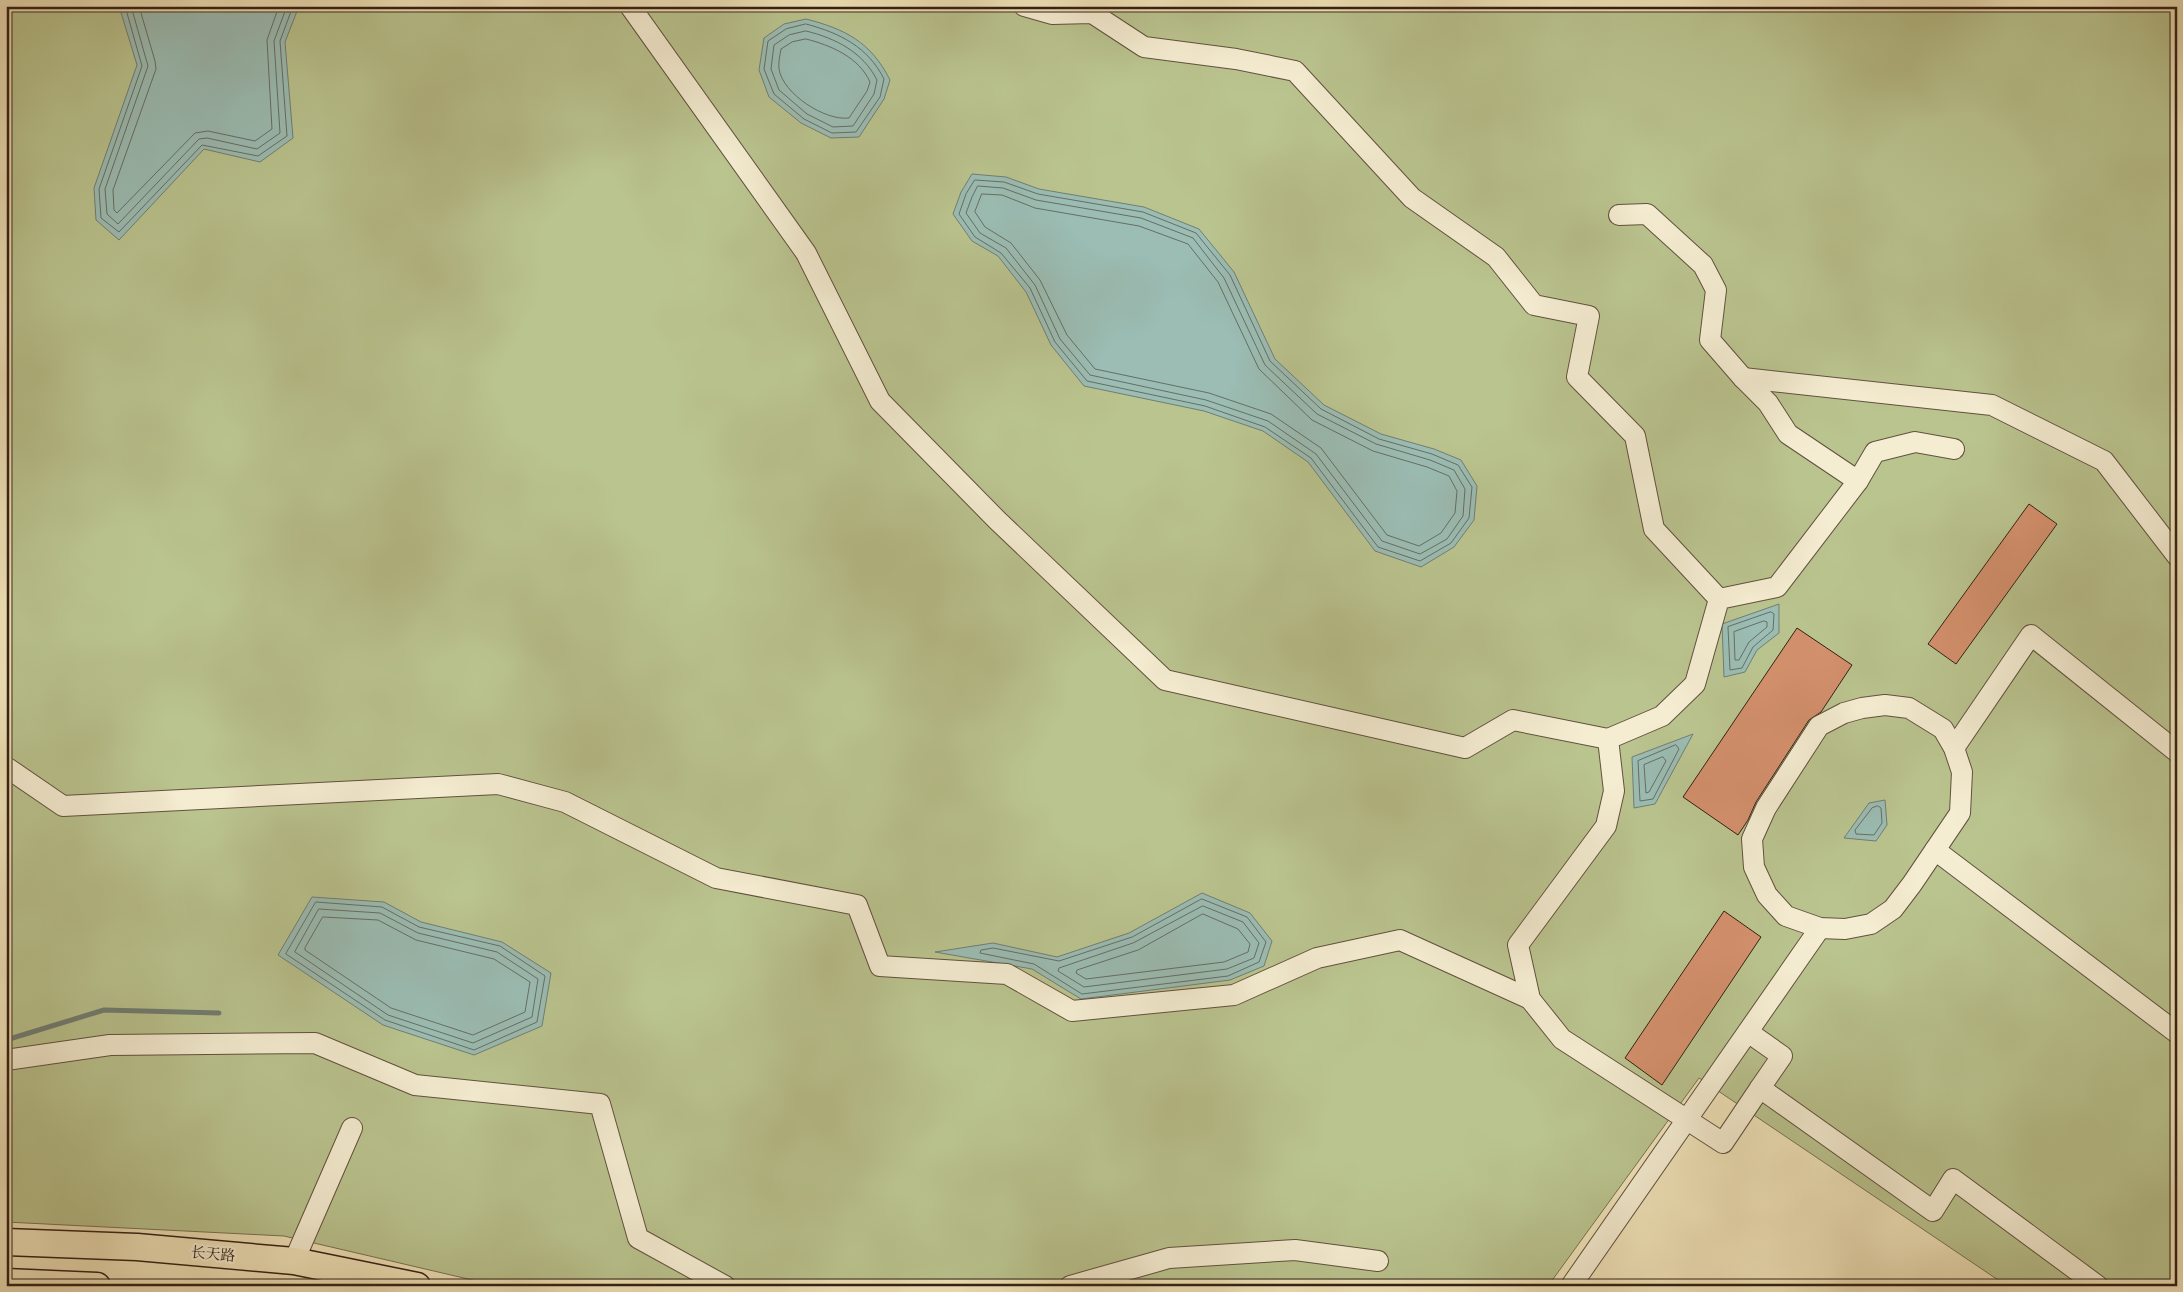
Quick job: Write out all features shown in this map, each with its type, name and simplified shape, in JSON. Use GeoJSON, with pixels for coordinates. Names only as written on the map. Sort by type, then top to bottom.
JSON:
{"type":"FeatureCollection","features":[{"type":"Feature","properties":{"kind":"main road","name":"长天路"},"geometry":{"type":"LineString","coordinates":[[6,1242],[137,1247],[294,1261],[417,1286]]}},
{"type":"Feature","properties":{"kind":"main road"},"geometry":{"type":"LineString","coordinates":[[6,1282],[97,1286]]}},
{"type":"Feature","properties":{"kind":"street"},"geometry":{"type":"LineString","coordinates":[[630,6],[806,253],[880,401],[997,520],[1164,680],[1465,748],[1513,720],[1608,739],[1662,716],[1695,684],[1719,599]]}},
{"type":"Feature","properties":{"kind":"street"},"geometry":{"type":"LineString","coordinates":[[1024,6],[1052,14],[1092,13],[1144,47],[1236,59],[1295,71],[1412,198],[1496,257],[1534,305],[1589,316],[1578,377],[1635,436],[1654,529],[1719,599]]}},
{"type":"Feature","properties":{"kind":"street"},"geometry":{"type":"LineString","coordinates":[[1619,215],[1647,214],[1703,264],[1716,290],[1710,340],[1742,378],[1768,403],[1788,434],[1858,481]]}},
{"type":"Feature","properties":{"kind":"street"},"geometry":{"type":"LineString","coordinates":[[1742,378],[1992,405],[2104,462],[2177,556]]}},
{"type":"Feature","properties":{"kind":"street"},"geometry":{"type":"LineString","coordinates":[[1719,599],[1777,587],[1858,481],[1875,452],[1915,442],[1954,448]]}},
{"type":"Feature","properties":{"kind":"street"},"geometry":{"type":"LineString","coordinates":[[1954,748],[2031,635],[2177,752]]}},
{"type":"Feature","properties":{"kind":"street"},"geometry":{"type":"LineString","coordinates":[[1885,706],[1908,708],[1943,729],[1954,748],[1962,772],[1960,813],[1935,850],[1893,909],[1871,924],[1845,929],[1820,928],[1786,916],[1767,896],[1754,866],[1752,839],[1766,808],[1819,726],[1844,713],[1862,708],[1885,706]]}},
{"type":"Feature","properties":{"kind":"street"},"geometry":{"type":"LineString","coordinates":[[1608,739],[1614,792],[1606,826],[1518,945],[1530,999],[1562,1039],[1723,1143],[1782,1056],[1748,1032]]}},
{"type":"Feature","properties":{"kind":"street"},"geometry":{"type":"LineString","coordinates":[[6,767],[63,806],[498,784],[565,802],[716,878],[857,905],[880,966],[1007,974],[1072,1011],[1234,995],[1317,958],[1400,940],[1530,999]]}},
{"type":"Feature","properties":{"kind":"street"},"geometry":{"type":"LineString","coordinates":[[1935,850],[2177,1033]]}},
{"type":"Feature","properties":{"kind":"street"},"geometry":{"type":"LineString","coordinates":[[1571,1286],[1820,928]]}},
{"type":"Feature","properties":{"kind":"street"},"geometry":{"type":"LineString","coordinates":[[6,1060],[110,1045],[316,1043],[415,1085],[600,1104],[638,1238],[726,1286]]}},
{"type":"Feature","properties":{"kind":"street"},"geometry":{"type":"LineString","coordinates":[[1760,1088],[1933,1211],[1953,1180],[2098,1286]]}},
{"type":"Feature","properties":{"kind":"street"},"geometry":{"type":"LineString","coordinates":[[294,1261],[352,1128]]}},
{"type":"Feature","properties":{"kind":"street"},"geometry":{"type":"LineString","coordinates":[[1070,1286],[1169,1258],[1295,1250],[1378,1261]]}},
{"type":"Feature","properties":{"kind":"green space"},"geometry":{"type":"Polygon","coordinates":[[[6,6],[2177,6],[2177,1286],[2007,1286],[1699,1078],[1548,1286],[498,1286],[284,1236],[6,1222],[6,6]]]}},
{"type":"Feature","properties":{"kind":"water"},"geometry":{"type":"Polygon","coordinates":[[[119,6],[299,6],[285,42],[293,138],[260,162],[204,149],[119,240],[96,220],[94,188],[137,65],[119,6]]]}},
{"type":"Feature","properties":{"kind":"water"},"geometry":{"type":"Polygon","coordinates":[[[806,19],[833,27],[856,39],[874,56],[890,80],[884,99],[859,137],[831,138],[801,123],[769,97],[759,70],[764,38],[784,24],[806,19]]]}},
{"type":"Feature","properties":{"kind":"water"},"geometry":{"type":"Polygon","coordinates":[[[972,174],[1006,177],[1039,189],[1144,207],[1199,229],[1234,272],[1275,359],[1324,405],[1381,434],[1434,449],[1461,460],[1477,486],[1474,520],[1454,547],[1421,567],[1375,551],[1308,462],[1263,431],[1204,411],[1084,386],[1051,345],[1026,292],[998,256],[972,241],[953,214],[961,192],[972,174]]]}},
{"type":"Feature","properties":{"kind":"water"},"geometry":{"type":"Polygon","coordinates":[[[1779,604],[1779,633],[1757,650],[1745,672],[1724,677],[1722,624],[1779,604]]]}},
{"type":"Feature","properties":{"kind":"water"},"geometry":{"type":"Polygon","coordinates":[[[1693,734],[1655,804],[1634,808],[1632,757],[1693,734]]]}},
{"type":"Feature","properties":{"kind":"water"},"geometry":{"type":"Polygon","coordinates":[[[1885,800],[1887,825],[1876,841],[1844,838],[1869,803],[1885,800]]]}},
{"type":"Feature","properties":{"kind":"water"},"geometry":{"type":"Polygon","coordinates":[[[1202,893],[1250,913],[1272,941],[1264,966],[1230,980],[1081,999],[1032,969],[935,952],[993,943],[1057,957],[1129,933],[1202,893]]]}},
{"type":"Feature","properties":{"kind":"water"},"geometry":{"type":"Polygon","coordinates":[[[312,897],[384,902],[421,922],[502,942],[551,973],[542,1026],[474,1055],[383,1025],[278,955],[312,897]]]}},
{"type":"Feature","properties":{"kind":"building"},"geometry":{"type":"Polygon","coordinates":[[[2029,504],[2057,524],[1956,664],[1928,644],[2029,504]]]}},
{"type":"Feature","properties":{"kind":"building"},"geometry":{"type":"Polygon","coordinates":[[[1797,628],[1852,665],[1821,712],[1809,720],[1756,802],[1748,820],[1738,835],[1683,797],[1797,628]]]}},
{"type":"Feature","properties":{"kind":"building"},"geometry":{"type":"Polygon","coordinates":[[[1724,911],[1761,937],[1662,1085],[1625,1058],[1724,911]]]}},
{"type":"Feature","properties":{"kind":"waterway"},"geometry":{"type":"LineString","coordinates":[[6,1040],[104,1010],[219,1013]]}}]}
